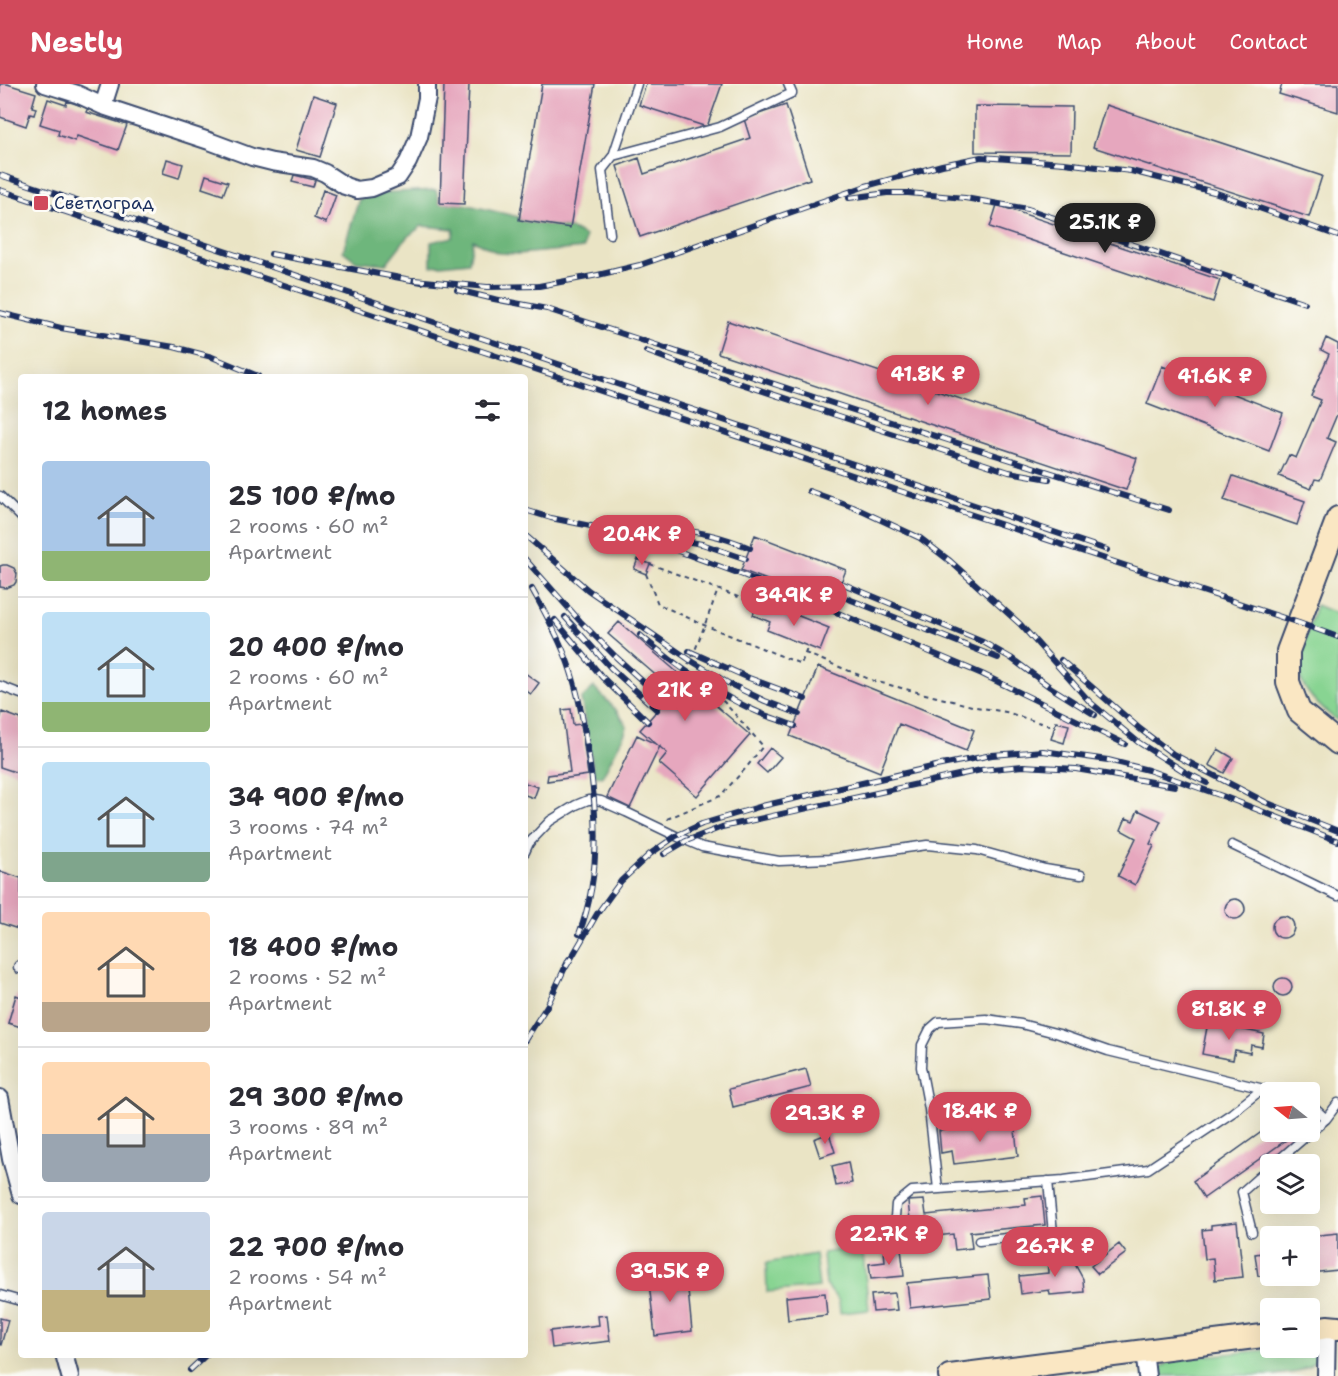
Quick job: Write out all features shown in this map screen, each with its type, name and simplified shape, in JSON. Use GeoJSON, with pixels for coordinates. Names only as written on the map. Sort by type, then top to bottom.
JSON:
{"type":"FeatureCollection","features":[{"type":"Feature","properties":{"kind":"main road"},"geometry":{"type":"LineString","coordinates":[[1338,518],[1288,651],[1288,682],[1299,711],[1338,743]]}},
{"type":"Feature","properties":{"kind":"main road"},"geometry":{"type":"LineString","coordinates":[[950,1376],[1260,1336]]}},
{"type":"Feature","properties":{"kind":"street"},"geometry":{"type":"LineString","coordinates":[[45,84],[252,157],[313,168],[357,190],[372,188],[398,177],[408,162],[419,137],[427,98],[427,84]]}},
{"type":"Feature","properties":{"kind":"street"},"geometry":{"type":"LineString","coordinates":[[103,106],[110,84]]}},
{"type":"Feature","properties":{"kind":"street"},"geometry":{"type":"LineString","coordinates":[[0,1098],[16,1158]]}},
{"type":"Feature","properties":{"kind":"street"},"geometry":{"type":"LineString","coordinates":[[1326,1376],[1328,1327]]}},
{"type":"Feature","properties":{"kind":"street"},"geometry":{"type":"LineString","coordinates":[[1144,1351],[1147,1376]]}},
{"type":"Feature","properties":{"kind":"street"},"geometry":{"type":"LineString","coordinates":[[65,1358],[70,1376]]}},
{"type":"Feature","properties":{"kind":"lane"},"geometry":{"type":"LineString","coordinates":[[610,234],[602,170],[613,156],[637,84]]}},
{"type":"Feature","properties":{"kind":"lane"},"geometry":{"type":"LineString","coordinates":[[613,156],[720,127],[792,93],[788,84]]}},
{"type":"Feature","properties":{"kind":"lane"},"geometry":{"type":"LineString","coordinates":[[0,496],[18,514]]}},
{"type":"Feature","properties":{"kind":"lane"},"geometry":{"type":"LineString","coordinates":[[0,686],[18,693]]}},
{"type":"Feature","properties":{"kind":"lane"},"geometry":{"type":"LineString","coordinates":[[528,845],[550,821],[588,800],[601,801],[702,847],[779,861],[829,859],[927,845],[977,850],[1045,869],[1081,875]]}},
{"type":"Feature","properties":{"kind":"lane"},"geometry":{"type":"LineString","coordinates":[[1232,845],[1338,896]]}},
{"type":"Feature","properties":{"kind":"lane"},"geometry":{"type":"LineString","coordinates":[[938,1190],[921,1067],[922,1045],[930,1029],[938,1022],[986,1019],[1022,1024],[1108,1051],[1260,1088]]}},
{"type":"Feature","properties":{"kind":"lane"},"geometry":{"type":"LineString","coordinates":[[894,1230],[896,1204],[912,1191],[1048,1181],[1148,1168],[1260,1093]]}},
{"type":"Feature","properties":{"kind":"lane"},"geometry":{"type":"LineString","coordinates":[[1285,1154],[1326,1119],[1338,1102]]}},
{"type":"Feature","properties":{"kind":"lane"},"geometry":{"type":"LineString","coordinates":[[1320,1113],[1326,1119]]}},
{"type":"Feature","properties":{"kind":"lane"},"geometry":{"type":"LineString","coordinates":[[1252,1232],[1242,1192],[1260,1176]]}},
{"type":"Feature","properties":{"kind":"lane"},"geometry":{"type":"LineString","coordinates":[[979,1241],[1053,1233],[1048,1181]]}},
{"type":"Feature","properties":{"kind":"lane"},"geometry":{"type":"LineString","coordinates":[[0,1295],[18,1300]]}},
{"type":"Feature","properties":{"kind":"path"},"geometry":{"type":"LineString","coordinates":[[650,564],[757,604]]}},
{"type":"Feature","properties":{"kind":"path"},"geometry":{"type":"LineString","coordinates":[[646,574],[658,604],[704,625],[801,664],[808,646]]}},
{"type":"Feature","properties":{"kind":"path"},"geometry":{"type":"LineString","coordinates":[[655,825],[720,796],[763,746],[724,702],[683,675],[718,590]]}},
{"type":"Feature","properties":{"kind":"path"},"geometry":{"type":"LineString","coordinates":[[805,653],[874,681],[1006,712],[1050,726]]}},
{"type":"Feature","properties":{"kind":"green space"},"geometry":{"type":"Polygon","coordinates":[[[436,190],[440,203],[464,204],[519,217],[519,220],[570,228],[585,236],[584,248],[518,254],[498,253],[473,240],[469,262],[431,266],[431,242],[453,237],[454,229],[422,226],[407,237],[386,264],[356,261],[343,251],[359,199],[375,193],[436,190]]]}},
{"type":"Feature","properties":{"kind":"green space"},"geometry":{"type":"Polygon","coordinates":[[[1316,605],[1338,614],[1338,721],[1320,706],[1305,688],[1299,674],[1302,651],[1316,605]]]}},
{"type":"Feature","properties":{"kind":"green space"},"geometry":{"type":"Polygon","coordinates":[[[594,687],[616,710],[627,726],[602,777],[594,773],[581,699],[594,687]]]}},
{"type":"Feature","properties":{"kind":"green space"},"geometry":{"type":"Polygon","coordinates":[[[862,1246],[869,1310],[840,1313],[839,1301],[826,1285],[823,1253],[862,1246]]]}},
{"type":"Feature","properties":{"kind":"green space"},"geometry":{"type":"Polygon","coordinates":[[[815,1254],[819,1287],[767,1292],[766,1263],[815,1254]]]}},
{"type":"Feature","properties":{"kind":"green space"},"geometry":{"type":"Polygon","coordinates":[[[1260,1351],[1260,1358],[1317,1359],[1297,1372],[1274,1375],[1158,1376],[1157,1371],[1174,1359],[1260,1351]]]}},
{"type":"Feature","properties":{"kind":"building"},"geometry":{"type":"Polygon","coordinates":[[[0,84],[36,93],[32,107],[36,108],[34,115],[30,114],[26,126],[0,117],[0,84]]]}},
{"type":"Feature","properties":{"kind":"building"},"geometry":{"type":"Polygon","coordinates":[[[444,84],[469,84],[464,204],[440,203],[444,84]]]}},
{"type":"Feature","properties":{"kind":"building"},"geometry":{"type":"Polygon","coordinates":[[[542,84],[595,84],[570,228],[519,220],[542,84]]]}},
{"type":"Feature","properties":{"kind":"building"},"geometry":{"type":"Polygon","coordinates":[[[646,84],[722,84],[707,127],[639,105],[646,84]]]}},
{"type":"Feature","properties":{"kind":"building"},"geometry":{"type":"Polygon","coordinates":[[[1282,84],[1338,84],[1338,112],[1279,94],[1282,84]]]}},
{"type":"Feature","properties":{"kind":"building"},"geometry":{"type":"Polygon","coordinates":[[[313,95],[337,103],[320,157],[296,150],[313,95]]]}},
{"type":"Feature","properties":{"kind":"building"},"geometry":{"type":"Polygon","coordinates":[[[48,99],[66,105],[67,101],[88,108],[86,112],[127,125],[118,150],[77,136],[75,141],[58,135],[59,130],[40,124],[48,99]]]}},
{"type":"Feature","properties":{"kind":"building"},"geometry":{"type":"Polygon","coordinates":[[[786,105],[810,179],[640,237],[617,166],[639,158],[644,174],[750,138],[744,119],[786,105]]]}},
{"type":"Feature","properties":{"kind":"building"},"geometry":{"type":"Polygon","coordinates":[[[1106,105],[1322,176],[1309,217],[1093,147],[1106,105]]]}},
{"type":"Feature","properties":{"kind":"building"},"geometry":{"type":"Polygon","coordinates":[[[975,106],[1072,107],[1071,153],[975,152],[975,106]]]}},
{"type":"Feature","properties":{"kind":"building"},"geometry":{"type":"Polygon","coordinates":[[[167,159],[183,164],[179,178],[163,173],[167,159]]]}},
{"type":"Feature","properties":{"kind":"building"},"geometry":{"type":"Polygon","coordinates":[[[206,175],[228,182],[223,195],[202,188],[206,175]]]}},
{"type":"Feature","properties":{"kind":"building"},"geometry":{"type":"Polygon","coordinates":[[[294,175],[315,180],[313,187],[292,182],[294,175]]]}},
{"type":"Feature","properties":{"kind":"building"},"geometry":{"type":"Polygon","coordinates":[[[323,190],[336,195],[326,223],[314,218],[323,190]]]}},
{"type":"Feature","properties":{"kind":"building"},"geometry":{"type":"Polygon","coordinates":[[[997,205],[1220,280],[1213,302],[990,227],[997,205]]]}},
{"type":"Feature","properties":{"kind":"building"},"geometry":{"type":"Polygon","coordinates":[[[728,321],[1137,458],[1126,490],[718,353],[728,321]]]}},
{"type":"Feature","properties":{"kind":"building"},"geometry":{"type":"Polygon","coordinates":[[[1326,338],[1338,344],[1338,412],[1327,438],[1336,442],[1320,480],[1315,479],[1311,489],[1279,476],[1289,455],[1296,458],[1321,400],[1311,396],[1329,354],[1321,350],[1326,338]]]}},
{"type":"Feature","properties":{"kind":"building"},"geometry":{"type":"Polygon","coordinates":[[[1162,366],[1283,413],[1269,451],[1147,404],[1162,366]]]}},
{"type":"Feature","properties":{"kind":"building"},"geometry":{"type":"Polygon","coordinates":[[[1233,476],[1305,501],[1297,525],[1224,500],[1233,476]]]}},
{"type":"Feature","properties":{"kind":"building"},"geometry":{"type":"Polygon","coordinates":[[[755,535],[846,570],[832,605],[741,570],[755,535]]]}},
{"type":"Feature","properties":{"kind":"building"},"geometry":{"type":"Polygon","coordinates":[[[638,559],[650,564],[646,574],[634,569],[638,559]]]}},
{"type":"Feature","properties":{"kind":"building"},"geometry":{"type":"Polygon","coordinates":[[[0,566],[14,568],[17,574],[14,585],[6,588],[0,587],[0,566]]]}},
{"type":"Feature","properties":{"kind":"building"},"geometry":{"type":"Polygon","coordinates":[[[757,604],[774,612],[776,607],[829,628],[820,651],[767,630],[770,622],[753,615],[757,604]]]}},
{"type":"Feature","properties":{"kind":"building"},"geometry":{"type":"Polygon","coordinates":[[[619,622],[750,735],[697,796],[659,763],[667,753],[640,730],[674,691],[608,634],[619,622]]]}},
{"type":"Feature","properties":{"kind":"building"},"geometry":{"type":"Polygon","coordinates":[[[818,667],[974,730],[966,751],[899,724],[880,772],[790,736],[818,667]]]}},
{"type":"Feature","properties":{"kind":"building"},"geometry":{"type":"Polygon","coordinates":[[[528,675],[539,683],[531,694],[528,692],[528,675]]]}},
{"type":"Feature","properties":{"kind":"building"},"geometry":{"type":"Polygon","coordinates":[[[571,709],[573,725],[581,724],[588,775],[547,781],[548,775],[570,772],[562,710],[571,709]]]}},
{"type":"Feature","properties":{"kind":"building"},"geometry":{"type":"Polygon","coordinates":[[[2,712],[18,718],[18,773],[0,767],[2,712]]]}},
{"type":"Feature","properties":{"kind":"building"},"geometry":{"type":"Polygon","coordinates":[[[1056,722],[1069,725],[1064,743],[1051,739],[1056,722]]]}},
{"type":"Feature","properties":{"kind":"building"},"geometry":{"type":"Polygon","coordinates":[[[637,735],[660,746],[630,808],[607,797],[637,735]]]}},
{"type":"Feature","properties":{"kind":"building"},"geometry":{"type":"Polygon","coordinates":[[[770,748],[781,757],[767,773],[757,764],[770,748]]]}},
{"type":"Feature","properties":{"kind":"building"},"geometry":{"type":"Polygon","coordinates":[[[1218,749],[1233,758],[1224,773],[1209,765],[1218,749]]]}},
{"type":"Feature","properties":{"kind":"building"},"geometry":{"type":"Polygon","coordinates":[[[528,784],[538,787],[534,798],[528,796],[528,784]]]}},
{"type":"Feature","properties":{"kind":"building"},"geometry":{"type":"Polygon","coordinates":[[[1138,810],[1161,821],[1150,844],[1154,846],[1135,885],[1118,876],[1136,838],[1121,830],[1126,818],[1133,821],[1138,810]]]}},
{"type":"Feature","properties":{"kind":"building"},"geometry":{"type":"Polygon","coordinates":[[[0,871],[18,877],[18,929],[0,923],[0,871]]]}},
{"type":"Feature","properties":{"kind":"building"},"geometry":{"type":"Polygon","coordinates":[[[1235,899],[1242,902],[1245,909],[1242,916],[1235,919],[1228,916],[1225,909],[1228,902],[1235,899]]]}},
{"type":"Feature","properties":{"kind":"building"},"geometry":{"type":"Polygon","coordinates":[[[1283,916],[1291,919],[1294,927],[1291,935],[1283,938],[1275,935],[1272,927],[1275,919],[1283,916]]]}},
{"type":"Feature","properties":{"kind":"building"},"geometry":{"type":"Polygon","coordinates":[[[1279,978],[1287,978],[1292,983],[1290,994],[1279,996],[1274,991],[1274,983],[1279,978]]]}},
{"type":"Feature","properties":{"kind":"building"},"geometry":{"type":"Polygon","coordinates":[[[16,995],[18,996],[18,1026],[8,1023],[16,995]]]}},
{"type":"Feature","properties":{"kind":"building"},"geometry":{"type":"Polygon","coordinates":[[[1208,1022],[1264,1034],[1262,1047],[1251,1045],[1250,1053],[1235,1050],[1233,1060],[1202,1054],[1208,1022]]]}},
{"type":"Feature","properties":{"kind":"building"},"geometry":{"type":"Polygon","coordinates":[[[806,1069],[811,1087],[733,1107],[729,1089],[806,1069]]]}},
{"type":"Feature","properties":{"kind":"building"},"geometry":{"type":"Polygon","coordinates":[[[1014,1122],[1018,1156],[954,1164],[952,1151],[941,1153],[939,1131],[1014,1122]]]}},
{"type":"Feature","properties":{"kind":"building"},"geometry":{"type":"Polygon","coordinates":[[[829,1133],[835,1152],[820,1157],[814,1139],[829,1133]]]}},
{"type":"Feature","properties":{"kind":"building"},"geometry":{"type":"Polygon","coordinates":[[[1260,1133],[1260,1142],[1283,1142],[1266,1154],[1260,1154],[1260,1159],[1204,1198],[1193,1181],[1260,1133]]]}},
{"type":"Feature","properties":{"kind":"building"},"geometry":{"type":"Polygon","coordinates":[[[848,1162],[852,1183],[836,1186],[832,1166],[848,1162]]]}},
{"type":"Feature","properties":{"kind":"building"},"geometry":{"type":"Polygon","coordinates":[[[1042,1196],[1045,1225],[970,1232],[972,1248],[955,1250],[953,1234],[912,1239],[908,1201],[924,1200],[926,1215],[1026,1205],[1025,1198],[1042,1196]]]}},
{"type":"Feature","properties":{"kind":"building"},"geometry":{"type":"Polygon","coordinates":[[[1237,1222],[1243,1277],[1215,1280],[1213,1258],[1205,1259],[1202,1230],[1211,1229],[1211,1225],[1237,1222]]]}},
{"type":"Feature","properties":{"kind":"building"},"geometry":{"type":"Polygon","coordinates":[[[1338,1233],[1338,1270],[1320,1272],[1320,1235],[1338,1233]]]}},
{"type":"Feature","properties":{"kind":"building"},"geometry":{"type":"Polygon","coordinates":[[[1119,1244],[1126,1253],[1098,1274],[1091,1266],[1119,1244]]]}},
{"type":"Feature","properties":{"kind":"building"},"geometry":{"type":"Polygon","coordinates":[[[901,1248],[904,1276],[871,1279],[869,1264],[885,1262],[884,1250],[901,1248]]]}},
{"type":"Feature","properties":{"kind":"building"},"geometry":{"type":"Polygon","coordinates":[[[1069,1253],[1083,1279],[1084,1292],[1050,1295],[1049,1290],[1021,1294],[1019,1276],[1048,1273],[1047,1255],[1069,1253]]]}},
{"type":"Feature","properties":{"kind":"building"},"geometry":{"type":"Polygon","coordinates":[[[1260,1253],[1260,1276],[1258,1276],[1255,1254],[1260,1253]]]}},
{"type":"Feature","properties":{"kind":"building"},"geometry":{"type":"Polygon","coordinates":[[[686,1270],[692,1331],[655,1336],[648,1274],[686,1270]]]}},
{"type":"Feature","properties":{"kind":"building"},"geometry":{"type":"Polygon","coordinates":[[[988,1275],[991,1299],[910,1308],[907,1283],[988,1275]]]}},
{"type":"Feature","properties":{"kind":"building"},"geometry":{"type":"Polygon","coordinates":[[[825,1293],[827,1315],[788,1320],[786,1297],[825,1293]]]}},
{"type":"Feature","properties":{"kind":"building"},"geometry":{"type":"Polygon","coordinates":[[[895,1293],[897,1310],[873,1312],[871,1295],[895,1293]]]}},
{"type":"Feature","properties":{"kind":"building"},"geometry":{"type":"Polygon","coordinates":[[[607,1315],[610,1341],[552,1348],[550,1331],[599,1325],[598,1316],[607,1315]]]}},
{"type":"Feature","properties":{"kind":"building"},"geometry":{"type":"Polygon","coordinates":[[[0,1318],[8,1320],[1,1345],[0,1345],[0,1318]]]}},
{"type":"Feature","properties":{"kind":"railway"},"geometry":{"type":"LineString","coordinates":[[414,280],[487,287],[539,286],[598,275],[640,265],[866,186],[981,157],[1131,171],[1214,192],[1338,236]]}},
{"type":"Feature","properties":{"kind":"railway"},"geometry":{"type":"LineString","coordinates":[[0,175],[1107,550]]}},
{"type":"Feature","properties":{"kind":"railway"},"geometry":{"type":"LineString","coordinates":[[0,190],[1338,637]]}},
{"type":"Feature","properties":{"kind":"railway"},"geometry":{"type":"LineString","coordinates":[[849,198],[908,193],[965,198],[1028,209],[1305,303]]}},
{"type":"Feature","properties":{"kind":"railway"},"geometry":{"type":"LineString","coordinates":[[271,254],[422,282]]}},
{"type":"Feature","properties":{"kind":"railway"},"geometry":{"type":"LineString","coordinates":[[457,290],[547,309],[853,410],[1169,510]]}},
{"type":"Feature","properties":{"kind":"railway"},"geometry":{"type":"LineString","coordinates":[[0,313],[61,328],[174,347],[212,357],[253,374]]}},
{"type":"Feature","properties":{"kind":"railway"},"geometry":{"type":"LineString","coordinates":[[646,351],[1009,472],[1049,479]]}},
{"type":"Feature","properties":{"kind":"railway"},"geometry":{"type":"LineString","coordinates":[[809,491],[853,507],[920,538],[950,561],[1020,624],[1090,702],[1138,742],[1207,783]]}},
{"type":"Feature","properties":{"kind":"railway"},"geometry":{"type":"LineString","coordinates":[[528,511],[551,518],[635,535],[702,544],[746,559]]}},
{"type":"Feature","properties":{"kind":"railway"},"geometry":{"type":"LineString","coordinates":[[666,530],[709,534],[750,548]]}},
{"type":"Feature","properties":{"kind":"railway"},"geometry":{"type":"LineString","coordinates":[[635,535],[831,610],[982,674],[1125,744]]}},
{"type":"Feature","properties":{"kind":"railway"},"geometry":{"type":"LineString","coordinates":[[528,538],[588,590],[690,660],[728,683],[799,714]]}},
{"type":"Feature","properties":{"kind":"railway"},"geometry":{"type":"LineString","coordinates":[[528,562],[580,621],[665,702]]}},
{"type":"Feature","properties":{"kind":"railway"},"geometry":{"type":"LineString","coordinates":[[841,583],[983,642],[1011,658],[1050,687],[1095,715]]}},
{"type":"Feature","properties":{"kind":"railway"},"geometry":{"type":"LineString","coordinates":[[532,589],[556,634],[571,672],[581,710],[590,763],[595,813],[595,862],[587,910],[579,934]]}},
{"type":"Feature","properties":{"kind":"railway"},"geometry":{"type":"LineString","coordinates":[[836,594],[998,658]]}},
{"type":"Feature","properties":{"kind":"railway"},"geometry":{"type":"LineString","coordinates":[[565,617],[611,668],[657,710]]}},
{"type":"Feature","properties":{"kind":"railway"},"geometry":{"type":"LineString","coordinates":[[555,620],[602,677],[648,722]]}},
{"type":"Feature","properties":{"kind":"railway"},"geometry":{"type":"LineString","coordinates":[[640,635],[668,658],[712,688],[760,713],[795,726]]}},
{"type":"Feature","properties":{"kind":"railway"},"geometry":{"type":"LineString","coordinates":[[689,651],[749,678],[805,699]]}},
{"type":"Feature","properties":{"kind":"railway"},"geometry":{"type":"LineString","coordinates":[[1061,660],[1140,729],[1173,754],[1265,802],[1338,831]]}},
{"type":"Feature","properties":{"kind":"railway"},"geometry":{"type":"LineString","coordinates":[[566,967],[597,914],[621,881],[650,854],[676,836],[702,824],[762,806],[992,755],[1043,751],[1108,760],[1148,770],[1225,797],[1338,841]]}},
{"type":"Feature","properties":{"kind":"railway"},"geometry":{"type":"LineString","coordinates":[[664,854],[686,841],[722,827],[981,770],[1023,766],[1076,769],[1175,786]]}},
{"type":"Feature","properties":{"kind":"railway"},"geometry":{"type":"LineString","coordinates":[[528,1035],[547,1006],[569,959]]}},
{"type":"Feature","properties":{"kind":"railway"},"geometry":{"type":"LineString","coordinates":[[190,1370],[203,1358]]}},
{"type":"Feature","properties":{"kind":"place","name":"Светлоград"},"geometry":{"type":"Point","coordinates":[41,203]}}]}
